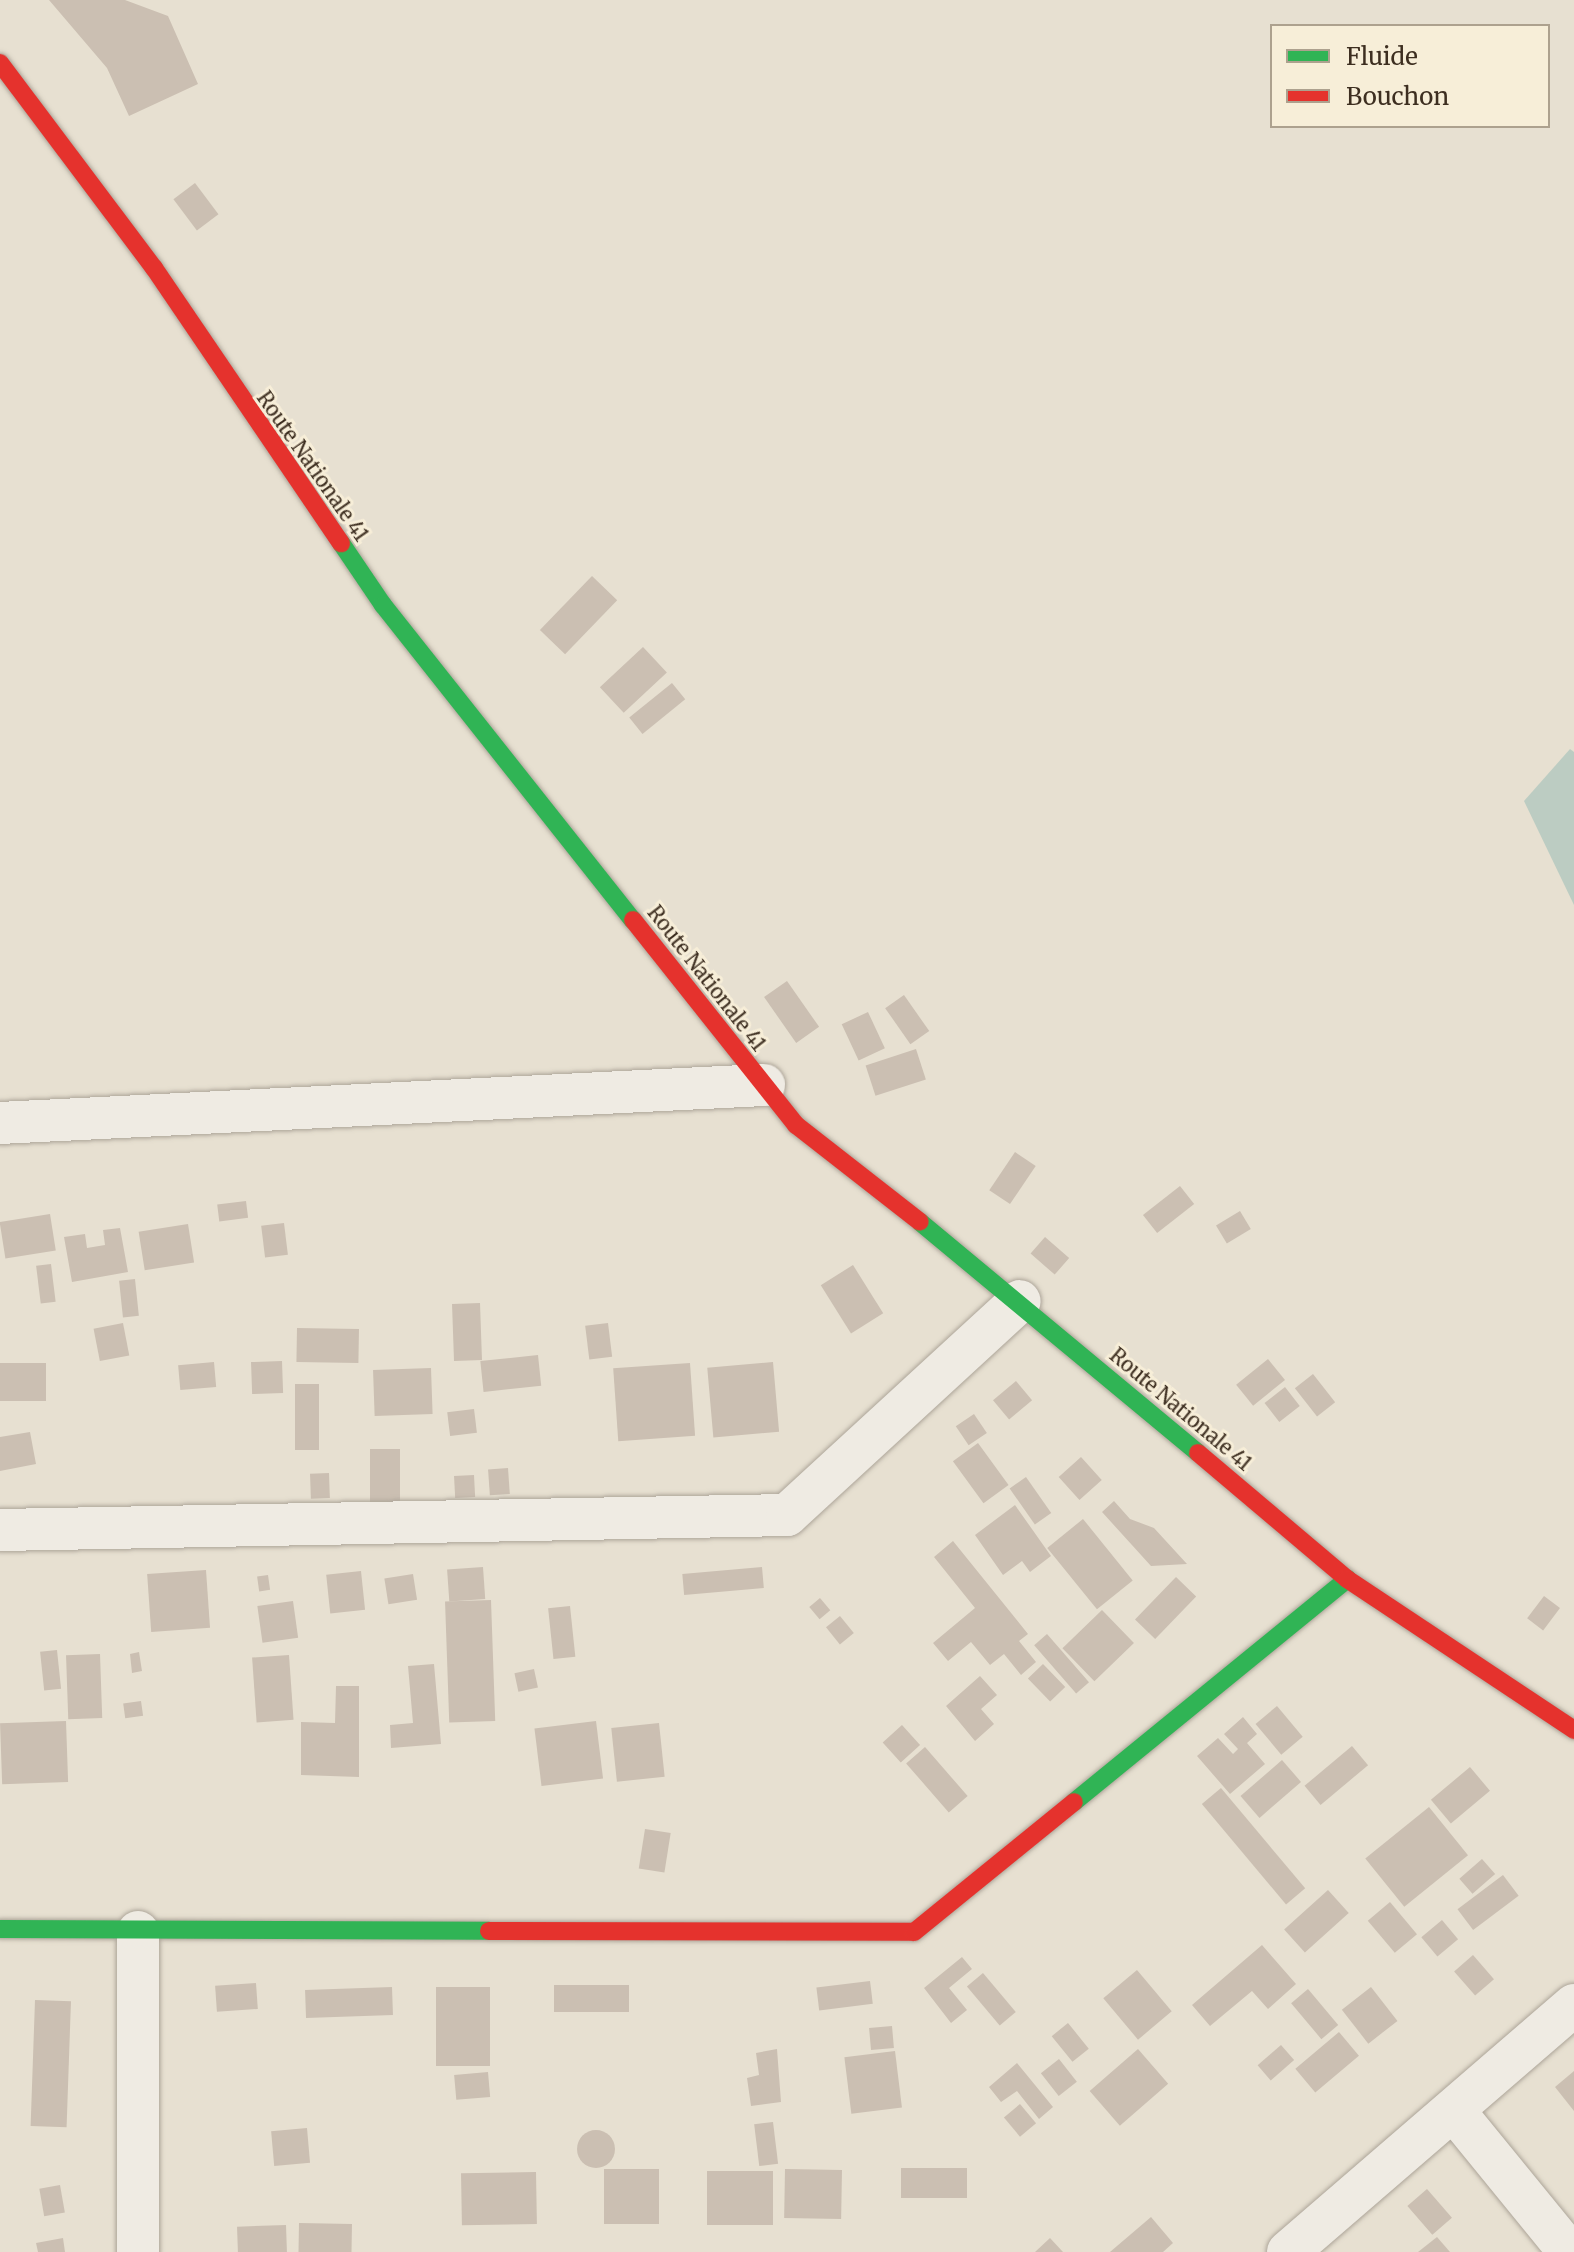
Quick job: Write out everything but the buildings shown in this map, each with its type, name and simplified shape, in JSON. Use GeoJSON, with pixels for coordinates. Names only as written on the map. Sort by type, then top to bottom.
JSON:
{"type":"FeatureCollection","features":[{"type":"Feature","properties":{"kind":"street","name":"Route Nationale 41"},"geometry":{"type":"LineString","coordinates":[[0,63],[154,268],[383,605],[796,1125],[1020,1301],[1347,1579],[1574,1730]]}},
{"type":"Feature","properties":{"kind":"street"},"geometry":{"type":"LineString","coordinates":[[0,1123],[764,1085]]}},
{"type":"Feature","properties":{"kind":"street"},"geometry":{"type":"LineString","coordinates":[[0,1530],[787,1515],[1020,1301]]}},
{"type":"Feature","properties":{"kind":"street"},"geometry":{"type":"LineString","coordinates":[[0,1929],[138,1932],[914,1932],[1347,1579]]}},
{"type":"Feature","properties":{"kind":"street"},"geometry":{"type":"LineString","coordinates":[[138,1932],[138,2252]]}},
{"type":"Feature","properties":{"kind":"street"},"geometry":{"type":"LineString","coordinates":[[1288,2252],[1455,2112],[1574,2005]]}},
{"type":"Feature","properties":{"kind":"street"},"geometry":{"type":"LineString","coordinates":[[1455,2112],[1569,2252]]}},
{"type":"Feature","properties":{"kind":"shaded area"},"geometry":{"type":"Polygon","coordinates":[[[1570,749],[1574,752],[1574,905],[1524,801],[1570,749]]]}},
{"type":"Feature","properties":{"kind":"traffic: fast"},"geometry":{"type":"LineString","coordinates":[[341,543],[383,605],[633,920]]}},
{"type":"Feature","properties":{"kind":"traffic: fast"},"geometry":{"type":"LineString","coordinates":[[920,1222],[1198,1453]]}},
{"type":"Feature","properties":{"kind":"traffic: fast"},"geometry":{"type":"LineString","coordinates":[[1074,1802],[1347,1579]]}},
{"type":"Feature","properties":{"kind":"traffic: fast"},"geometry":{"type":"LineString","coordinates":[[0,1929],[489,1931]]}},
{"type":"Feature","properties":{"kind":"traffic: jam"},"geometry":{"type":"LineString","coordinates":[[0,63],[154,268],[341,543]]}},
{"type":"Feature","properties":{"kind":"traffic: jam"},"geometry":{"type":"LineString","coordinates":[[633,920],[796,1125],[920,1222]]}},
{"type":"Feature","properties":{"kind":"traffic: jam"},"geometry":{"type":"LineString","coordinates":[[1198,1453],[1347,1579],[1574,1730]]}},
{"type":"Feature","properties":{"kind":"traffic: jam"},"geometry":{"type":"LineString","coordinates":[[489,1931],[914,1932],[1074,1802]]}}]}
